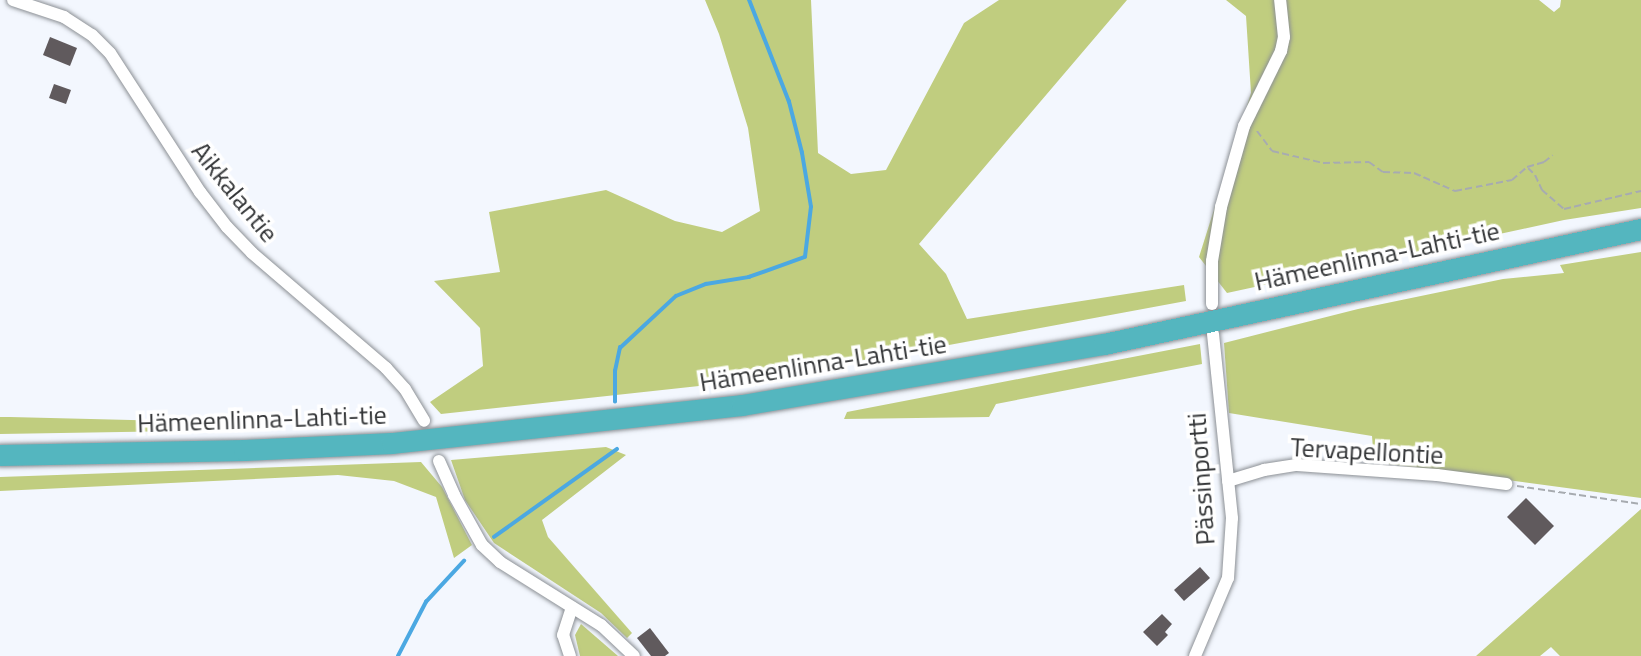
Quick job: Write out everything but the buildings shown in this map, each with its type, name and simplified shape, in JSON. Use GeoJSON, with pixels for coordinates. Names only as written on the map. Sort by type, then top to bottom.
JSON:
{"type":"FeatureCollection","features":[{"type":"Feature","properties":{"kind":"highway","name":"Hämeenlinna-Lahti-tie"},"geometry":{"type":"LineString","coordinates":[[0,455],[244,450],[392,443],[742,405],[1104,344],[1641,229]]}},
{"type":"Feature","properties":{"kind":"street","name":"Aikkalantie"},"geometry":{"type":"LineString","coordinates":[[13,0],[64,17],[92,35],[110,53],[133,84],[200,192],[227,227],[251,253],[386,368],[405,389],[424,421]]}},
{"type":"Feature","properties":{"kind":"street"},"geometry":{"type":"LineString","coordinates":[[1212,304],[1212,261],[1221,207],[1247,119],[1281,51],[1284,37],[1280,0]]}},
{"type":"Feature","properties":{"kind":"street","name":"Pässinportti"},"geometry":{"type":"LineString","coordinates":[[1195,656],[1228,578],[1232,518],[1213,334]]}},
{"type":"Feature","properties":{"kind":"street"},"geometry":{"type":"LineString","coordinates":[[439,461],[454,495],[482,545],[500,562],[601,625],[634,656]]}},
{"type":"Feature","properties":{"kind":"street","name":"Tervapellontie"},"geometry":{"type":"LineString","coordinates":[[1228,481],[1264,470],[1297,466],[1437,475],[1506,484]]}},
{"type":"Feature","properties":{"kind":"street"},"geometry":{"type":"LineString","coordinates":[[570,656],[564,635],[572,607]]}},
{"type":"Feature","properties":{"kind":"path"},"geometry":{"type":"LineString","coordinates":[[1247,119],[1272,151],[1322,163],[1369,162],[1382,172],[1414,173],[1455,191],[1512,180],[1527,167],[1544,162],[1553,155]]}},
{"type":"Feature","properties":{"kind":"path"},"geometry":{"type":"LineString","coordinates":[[1527,167],[1535,175],[1542,190],[1564,209],[1641,191]]}},
{"type":"Feature","properties":{"kind":"path"},"geometry":{"type":"LineString","coordinates":[[1506,484],[1641,504]]}},
{"type":"Feature","properties":{"kind":"green space"},"geometry":{"type":"Polygon","coordinates":[[[705,0],[811,0],[818,153],[851,174],[886,170],[964,23],[999,0],[1127,0],[919,244],[946,274],[967,319],[1184,285],[1186,301],[884,357],[699,386],[441,414],[430,402],[483,366],[480,328],[434,281],[500,272],[489,212],[606,190],[675,221],[722,232],[760,211],[748,128],[719,34],[705,0]]]}},
{"type":"Feature","properties":{"kind":"green space"},"geometry":{"type":"Polygon","coordinates":[[[1226,0],[1539,0],[1554,12],[1560,7],[1561,0],[1641,0],[1641,208],[1564,220],[1227,293],[1199,257],[1251,93],[1246,16],[1226,0]]]}},
{"type":"Feature","properties":{"kind":"green space"},"geometry":{"type":"Polygon","coordinates":[[[1641,252],[1641,498],[1374,462],[1372,436],[1229,413],[1224,343],[1358,309],[1503,279],[1564,273],[1560,265],[1641,252]]]}},
{"type":"Feature","properties":{"kind":"green space"},"geometry":{"type":"Polygon","coordinates":[[[1200,344],[1202,364],[996,404],[989,417],[844,419],[847,412],[1200,344]]]}},
{"type":"Feature","properties":{"kind":"green space"},"geometry":{"type":"Polygon","coordinates":[[[0,417],[252,423],[243,430],[0,434],[0,417]]]}},
{"type":"Feature","properties":{"kind":"green space"},"geometry":{"type":"Polygon","coordinates":[[[606,447],[626,455],[542,520],[548,537],[632,633],[627,638],[601,613],[494,543],[465,500],[451,460],[606,447]]]}},
{"type":"Feature","properties":{"kind":"green space"},"geometry":{"type":"Polygon","coordinates":[[[421,462],[442,487],[472,545],[454,558],[436,497],[394,481],[338,475],[0,491],[0,477],[421,462]]]}},
{"type":"Feature","properties":{"kind":"green space"},"geometry":{"type":"Polygon","coordinates":[[[1641,509],[1641,656],[1560,656],[1551,647],[1540,656],[1476,656],[1641,509]]]}},
{"type":"Feature","properties":{"kind":"green space"},"geometry":{"type":"Polygon","coordinates":[[[581,624],[618,656],[580,656],[575,635],[581,624]]]}},
{"type":"Feature","properties":{"kind":"waterway"},"geometry":{"type":"LineString","coordinates":[[615,402],[615,371],[620,348],[676,296],[706,284],[749,277],[805,257],[811,207],[802,153],[789,102],[749,0]]}},
{"type":"Feature","properties":{"kind":"waterway"},"geometry":{"type":"LineString","coordinates":[[494,537],[617,449]]}},
{"type":"Feature","properties":{"kind":"waterway"},"geometry":{"type":"LineString","coordinates":[[398,656],[426,602],[464,561]]}}]}
